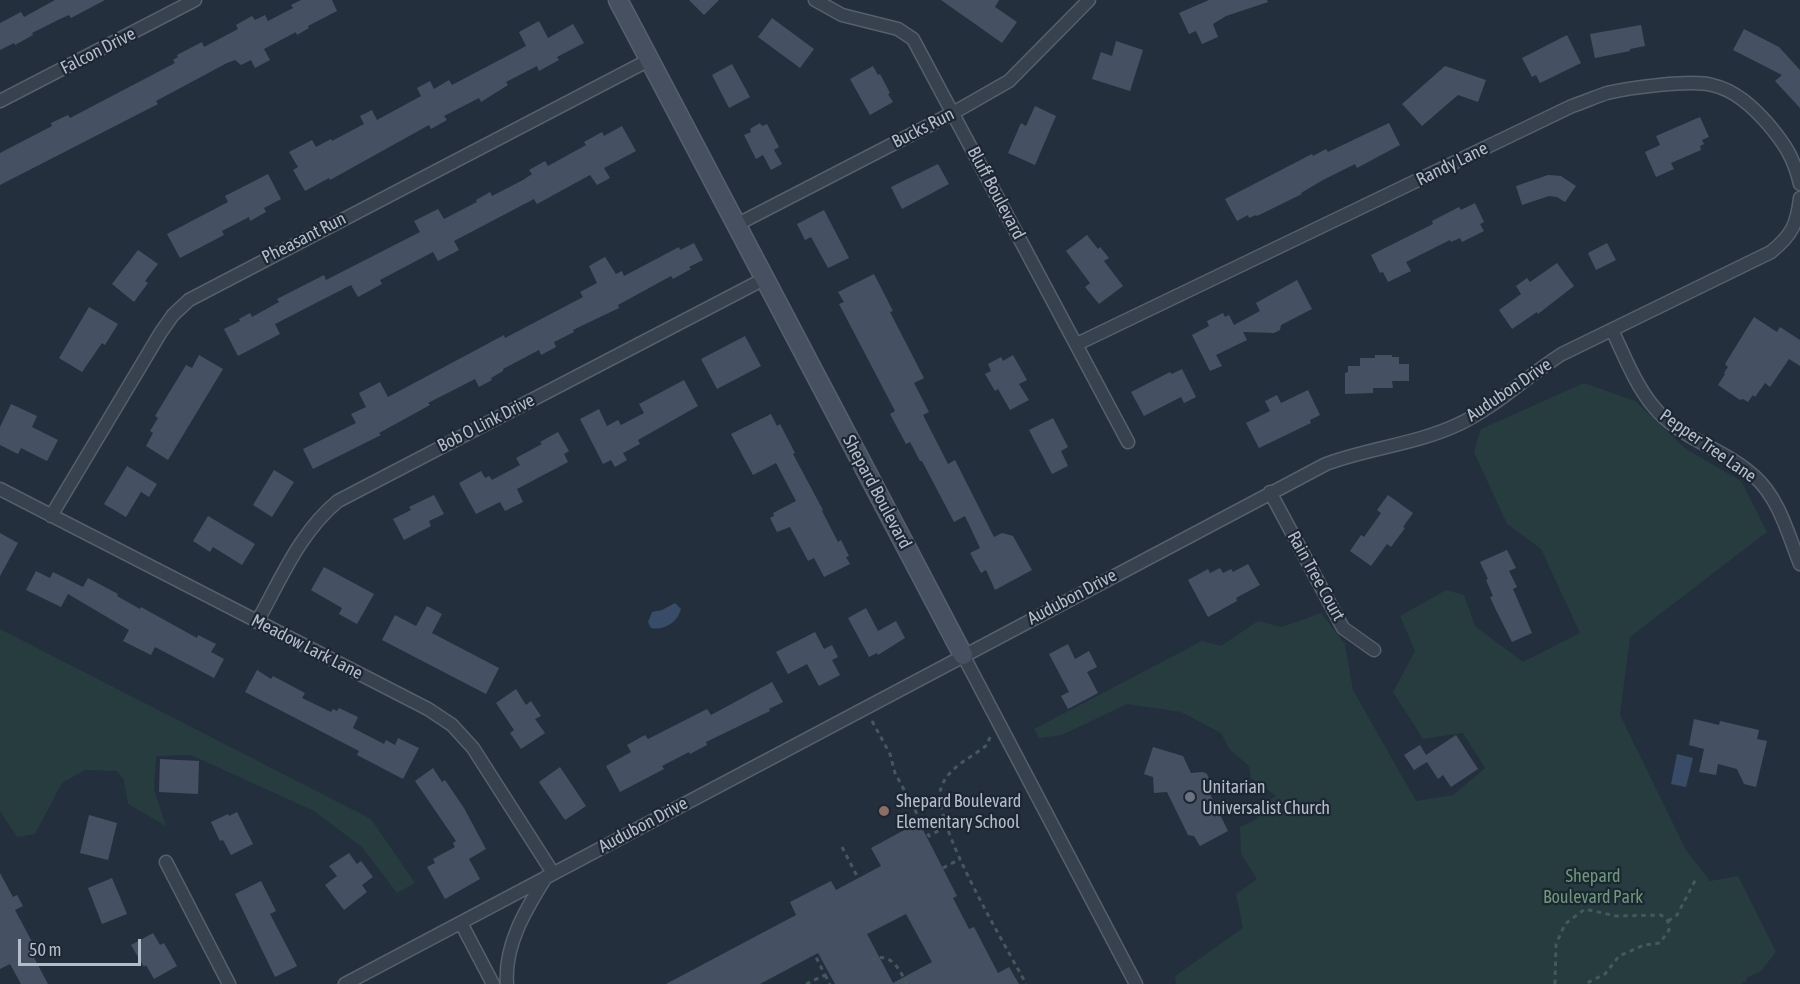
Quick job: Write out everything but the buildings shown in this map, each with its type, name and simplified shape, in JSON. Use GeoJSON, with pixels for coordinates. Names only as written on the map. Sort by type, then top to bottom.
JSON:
{"type":"FeatureCollection","features":[{"type":"Feature","properties":{"kind":"street","name":"Falcon Drive"},"geometry":{"type":"LineString","coordinates":[[0,101],[195,0]]}},
{"type":"Feature","properties":{"kind":"street","name":"Shepard Boulevard"},"geometry":{"type":"LineString","coordinates":[[618,0],[1136,984]]}},
{"type":"Feature","properties":{"kind":"street","name":"Bluff Boulevard"},"geometry":{"type":"LineString","coordinates":[[815,0],[842,15],[898,29],[913,39],[1128,442]]}},
{"type":"Feature","properties":{"kind":"street","name":"Bucks Run"},"geometry":{"type":"LineString","coordinates":[[736,225],[953,113],[1009,81],[1089,0]]}},
{"type":"Feature","properties":{"kind":"street","name":"Pheasant Run"},"geometry":{"type":"LineString","coordinates":[[51,516],[161,332],[173,315],[189,300],[649,60]]}},
{"type":"Feature","properties":{"kind":"street","name":"Randy Lane"},"geometry":{"type":"LineString","coordinates":[[1077,344],[1572,106],[1608,93],[1686,82],[1711,84],[1732,93],[1757,112],[1778,135],[1795,162],[1800,184]]}},
{"type":"Feature","properties":{"kind":"street","name":"Audubon Drive"},"geometry":{"type":"LineString","coordinates":[[345,984],[1270,492],[1326,464],[1348,456],[1434,434],[1487,408],[1552,360],[1771,252],[1785,241],[1797,221],[1800,198]]}},
{"type":"Feature","properties":{"kind":"street","name":"Bob O Link Drive"},"geometry":{"type":"LineString","coordinates":[[257,622],[306,535],[324,513],[338,501],[764,279]]}},
{"type":"Feature","properties":{"kind":"street","name":"Pepper Tree Lane"},"geometry":{"type":"LineString","coordinates":[[1612,330],[1637,381],[1653,407],[1680,431],[1754,476],[1767,490],[1780,512],[1800,564]]}},
{"type":"Feature","properties":{"kind":"street","name":"Meadow Lark Lane"},"geometry":{"type":"LineString","coordinates":[[0,489],[428,708],[452,725],[473,748],[549,875]]}},
{"type":"Feature","properties":{"kind":"street","name":"Rain Tree Court"},"geometry":{"type":"LineString","coordinates":[[1270,492],[1343,627],[1374,650]]}},
{"type":"Feature","properties":{"kind":"street"},"geometry":{"type":"LineString","coordinates":[[166,862],[229,984]]}},
{"type":"Feature","properties":{"kind":"street"},"geometry":{"type":"LineString","coordinates":[[507,984],[506,976],[513,940],[527,908],[549,875]]}},
{"type":"Feature","properties":{"kind":"street"},"geometry":{"type":"LineString","coordinates":[[461,923],[493,984]]}},
{"type":"Feature","properties":{"kind":"path"},"geometry":{"type":"LineString","coordinates":[[872,721],[891,754],[895,773],[929,836],[947,826]]}},
{"type":"Feature","properties":{"kind":"path"},"geometry":{"type":"LineString","coordinates":[[994,745],[990,737],[987,746],[964,761],[943,783],[939,799],[960,859],[1026,984]]}},
{"type":"Feature","properties":{"kind":"path"},"geometry":{"type":"LineString","coordinates":[[842,847],[858,878]]}},
{"type":"Feature","properties":{"kind":"path"},"geometry":{"type":"LineString","coordinates":[[943,868],[960,859]]}},
{"type":"Feature","properties":{"kind":"path"},"geometry":{"type":"LineString","coordinates":[[1668,921],[1677,915],[1697,877]]}},
{"type":"Feature","properties":{"kind":"path"},"geometry":{"type":"LineString","coordinates":[[1555,984],[1556,944],[1565,924],[1585,909],[1616,916],[1662,915],[1668,921],[1669,930],[1660,943],[1644,945],[1620,956],[1605,974],[1585,984]]}},
{"type":"Feature","properties":{"kind":"path"},"geometry":{"type":"LineString","coordinates":[[815,955],[830,984]]}},
{"type":"Feature","properties":{"kind":"path"},"geometry":{"type":"LineString","coordinates":[[871,960],[877,957],[891,959],[907,984]]}},
{"type":"Feature","properties":{"kind":"path"},"geometry":{"type":"LineString","coordinates":[[806,984],[825,975]]}},
{"type":"Feature","properties":{"kind":"green space","name":"Shepard Boulevard Park"},"geometry":{"type":"Polygon","coordinates":[[[1584,383],[1635,401],[1686,449],[1741,481],[1767,532],[1630,637],[1620,715],[1686,850],[1710,881],[1738,876],[1776,952],[1760,972],[1746,978],[1747,981],[1741,984],[1176,984],[1175,976],[1243,928],[1236,894],[1257,879],[1241,854],[1240,827],[1257,819],[1258,806],[1276,796],[1251,778],[1249,766],[1230,750],[1221,733],[1181,712],[1127,704],[1062,735],[1039,738],[1034,729],[1202,641],[1221,646],[1258,621],[1282,627],[1321,613],[1345,644],[1353,690],[1416,801],[1453,795],[1485,768],[1463,733],[1423,739],[1393,692],[1415,651],[1400,616],[1446,590],[1464,595],[1475,626],[1523,662],[1580,633],[1541,549],[1507,524],[1474,452],[1481,429],[1584,383]]]}},
{"type":"Feature","properties":{"kind":"green space"},"geometry":{"type":"Polygon","coordinates":[[[0,629],[371,819],[415,883],[397,893],[362,847],[314,811],[191,755],[156,756],[154,790],[166,826],[128,804],[124,780],[117,771],[85,770],[62,783],[35,834],[17,837],[0,811],[0,629]]]}},
{"type":"Feature","properties":{"kind":"water"},"geometry":{"type":"Polygon","coordinates":[[[675,603],[681,609],[674,622],[665,627],[651,628],[648,622],[652,612],[675,603]]]}},
{"type":"Feature","properties":{"kind":"water"},"geometry":{"type":"Polygon","coordinates":[[[1677,754],[1693,758],[1686,787],[1671,784],[1677,754]]]}},
{"type":"Feature","properties":{"kind":"place","name":"Unitarian Universalist Church"},"geometry":{"type":"Point","coordinates":[1190,797]}},
{"type":"Feature","properties":{"kind":"place","name":"Shepard Boulevard Elementary School"},"geometry":{"type":"Point","coordinates":[884,811]}}]}
